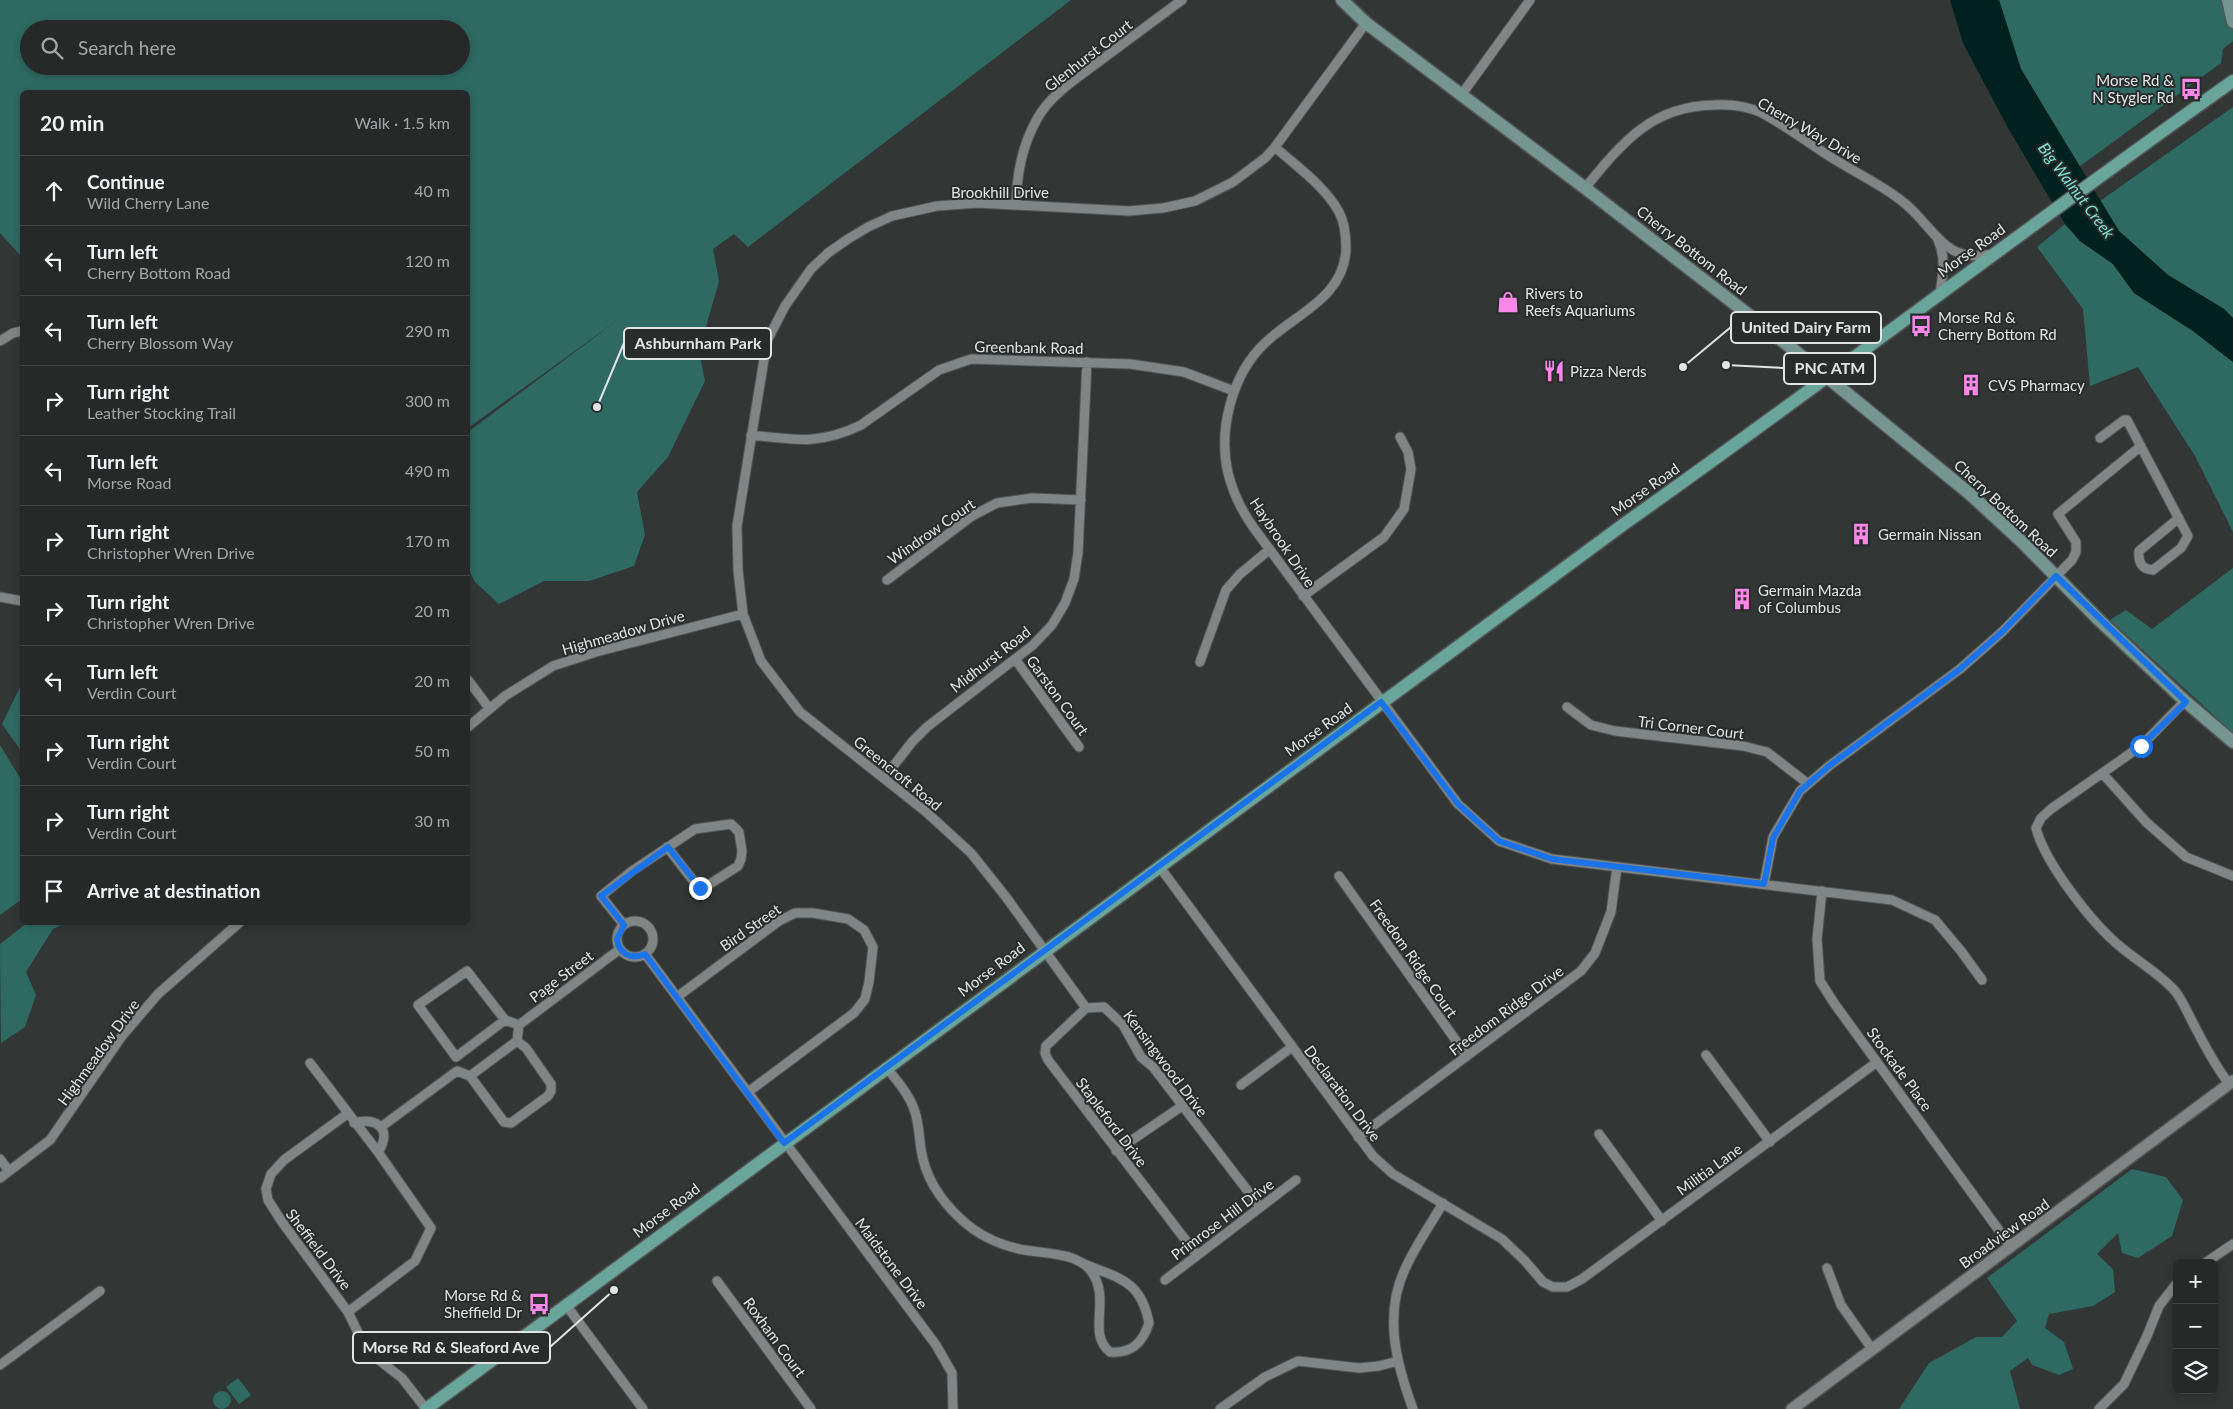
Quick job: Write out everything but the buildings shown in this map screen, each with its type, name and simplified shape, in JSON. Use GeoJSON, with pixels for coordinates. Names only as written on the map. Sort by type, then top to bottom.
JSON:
{"type":"FeatureCollection","features":[{"type":"Feature","properties":{"kind":"main road","name":"Cherry Bottom Road"},"geometry":{"type":"LineString","coordinates":[[1342,0],[1366,23],[1586,188],[1790,346],[1970,494],[2021,541],[2186,702],[2233,742]]}},
{"type":"Feature","properties":{"kind":"main road"},"geometry":{"type":"LineString","coordinates":[[2228,0],[2233,22]]}},
{"type":"Feature","properties":{"kind":"main road","name":"Morse Road"},"geometry":{"type":"LineString","coordinates":[[426,1409],[1381,702],[2124,158],[2233,81]]}},
{"type":"Feature","properties":{"kind":"street","name":"Glenhurst Court"},"geometry":{"type":"LineString","coordinates":[[1016,204],[1017,175],[1024,146],[1038,117],[1050,102],[1070,83],[1182,0]]}},
{"type":"Feature","properties":{"kind":"street"},"geometry":{"type":"LineString","coordinates":[[1462,94],[1530,0]]}},
{"type":"Feature","properties":{"kind":"street","name":"Brookhill Drive"},"geometry":{"type":"LineString","coordinates":[[743,614],[738,570],[737,526],[761,369],[767,341],[774,324],[811,269],[828,253],[868,227],[903,213],[937,206],[1016,204],[1130,211],[1195,201],[1233,182],[1265,158],[1366,23]]}},
{"type":"Feature","properties":{"kind":"street","name":"Cherry Way Drive"},"geometry":{"type":"LineString","coordinates":[[1586,188],[1625,141],[1661,117],[1671,111],[1696,105],[1725,104],[1761,113],[1876,184],[1908,206],[1938,240],[1960,253],[1977,257],[1995,253]]}},
{"type":"Feature","properties":{"kind":"street","name":"Haybrook Drive"},"geometry":{"type":"LineString","coordinates":[[1275,147],[1324,191],[1339,212],[1346,234],[1345,254],[1342,268],[1335,283],[1325,296],[1266,342],[1247,366],[1234,391],[1226,427],[1228,474],[1238,501],[1269,550],[1458,804],[1499,841],[1552,859],[1892,900],[1935,920],[1982,980]]}},
{"type":"Feature","properties":{"kind":"street","name":"Cherry Way Drive"},"geometry":{"type":"LineString","coordinates":[[1938,240],[1943,252],[1944,264],[1940,293]]}},
{"type":"Feature","properties":{"kind":"street"},"geometry":{"type":"LineString","coordinates":[[0,341],[13,333],[20,331]]}},
{"type":"Feature","properties":{"kind":"street","name":"Greenbank Road"},"geometry":{"type":"LineString","coordinates":[[751,435],[814,440],[848,431],[861,425],[939,370],[971,359],[1130,364],[1184,372],[1234,391]]}},
{"type":"Feature","properties":{"kind":"street","name":"Midhurst Road"},"geometry":{"type":"LineString","coordinates":[[884,778],[909,745],[927,727],[1033,645],[1052,624],[1063,608],[1074,579],[1078,553],[1087,362]]}},
{"type":"Feature","properties":{"kind":"street"},"geometry":{"type":"LineString","coordinates":[[2100,438],[2124,420],[2127,420],[2179,518],[2188,536],[2186,542],[2154,570],[2141,566],[2138,559],[2139,551],[2179,518]]}},
{"type":"Feature","properties":{"kind":"street"},"geometry":{"type":"LineString","coordinates":[[1304,596],[1384,537],[1404,509],[1410,469],[1408,452],[1400,437]]}},
{"type":"Feature","properties":{"kind":"street"},"geometry":{"type":"LineString","coordinates":[[1764,884],[1773,838],[1800,791],[1807,783],[1960,669],[2002,632],[2072,560],[2076,552],[2076,542],[2058,514],[2141,446]]}},
{"type":"Feature","properties":{"kind":"street","name":"Windrow Court"},"geometry":{"type":"LineString","coordinates":[[887,580],[972,516],[996,503],[1032,498],[1081,500]]}},
{"type":"Feature","properties":{"kind":"street"},"geometry":{"type":"LineString","coordinates":[[1200,662],[1226,590],[1240,574],[1269,550]]}},
{"type":"Feature","properties":{"kind":"street"},"geometry":{"type":"LineString","coordinates":[[0,597],[20,601]]}},
{"type":"Feature","properties":{"kind":"street","name":"Highmeadow Drive"},"geometry":{"type":"LineString","coordinates":[[470,725],[489,708],[539,674],[569,660],[743,614]]}},
{"type":"Feature","properties":{"kind":"street","name":"Greencroft Road"},"geometry":{"type":"LineString","coordinates":[[743,614],[761,661],[800,712],[925,811],[971,853],[1006,897],[1044,950]]}},
{"type":"Feature","properties":{"kind":"street","name":"Garston Court"},"geometry":{"type":"LineString","coordinates":[[1015,659],[1079,747]]}},
{"type":"Feature","properties":{"kind":"street"},"geometry":{"type":"LineString","coordinates":[[470,683],[489,708]]}},
{"type":"Feature","properties":{"kind":"street"},"geometry":{"type":"LineString","coordinates":[[2186,702],[2141,746],[2051,809],[2041,818],[2036,828],[2039,840],[2055,867],[2095,922],[2121,948],[2161,977],[2177,993],[2231,1083]]}},
{"type":"Feature","properties":{"kind":"street","name":"Tri Corner Court"},"geometry":{"type":"LineString","coordinates":[[1567,707],[1591,726],[1616,731],[1743,746],[1767,752],[1807,783]]}},
{"type":"Feature","properties":{"kind":"street"},"geometry":{"type":"LineString","coordinates":[[2103,774],[2146,822],[2186,857],[2233,876]]}},
{"type":"Feature","properties":{"kind":"street"},"geometry":{"type":"LineString","coordinates":[[624,925],[601,896],[668,847],[695,829],[731,824],[738,832],[742,851],[738,866],[702,890],[668,847]]}},
{"type":"Feature","properties":{"kind":"street","name":"Declaration Drive"},"geometry":{"type":"LineString","coordinates":[[1159,866],[1373,1156],[1393,1174],[1502,1239],[1543,1282],[1553,1287]]}},
{"type":"Feature","properties":{"kind":"street","name":"Freedom Ridge Drive"},"geometry":{"type":"LineString","coordinates":[[1358,1137],[1581,971],[1595,953],[1612,912],[1618,867]]}},
{"type":"Feature","properties":{"kind":"street","name":"Freedom Ridge Court"},"geometry":{"type":"LineString","coordinates":[[1339,876],[1467,1056]]}},
{"type":"Feature","properties":{"kind":"street","name":"Stockade Place"},"geometry":{"type":"LineString","coordinates":[[1822,891],[1817,939],[1820,981],[2011,1247]]}},
{"type":"Feature","properties":{"kind":"street","name":"Bird Street"},"geometry":{"type":"LineString","coordinates":[[677,997],[779,921],[795,913],[812,913],[848,919],[864,930],[873,947],[870,982],[865,999],[854,1013],[748,1092]]}},
{"type":"Feature","properties":{"kind":"street"},"geometry":{"type":"LineString","coordinates":[[629,922],[640,922],[649,928],[652,939],[649,950],[645,954],[634,957],[628,956],[620,949],[617,939],[624,925],[629,922]]}},
{"type":"Feature","properties":{"kind":"street","name":"Highmeadow Drive"},"geometry":{"type":"LineString","coordinates":[[0,1178],[50,1140],[122,1036],[158,994],[237,925]]}},
{"type":"Feature","properties":{"kind":"street","name":"Page Street"},"geometry":{"type":"LineString","coordinates":[[519,1026],[620,949]]}},
{"type":"Feature","properties":{"kind":"street"},"geometry":{"type":"LineString","coordinates":[[1044,950],[1086,1008]]}},
{"type":"Feature","properties":{"kind":"street","name":"Maidstone Drive"},"geometry":{"type":"LineString","coordinates":[[645,954],[936,1345],[952,1373],[953,1409]]}},
{"type":"Feature","properties":{"kind":"street"},"geometry":{"type":"LineString","coordinates":[[457,1071],[456,1057],[418,1005],[467,971],[505,1020],[519,1026],[517,1041],[470,1076]]}},
{"type":"Feature","properties":{"kind":"street","name":"Kensingwood Drive"},"geometry":{"type":"LineString","coordinates":[[1086,1008],[1104,1007],[1123,1025],[1141,1057],[1153,1068],[1260,1207]]}},
{"type":"Feature","properties":{"kind":"street","name":"Stapleford Drive"},"geometry":{"type":"LineString","coordinates":[[1086,1008],[1046,1046],[1045,1053],[1048,1060],[1116,1152],[1197,1255]]}},
{"type":"Feature","properties":{"kind":"street"},"geometry":{"type":"LineString","coordinates":[[456,1057],[505,1020]]}},
{"type":"Feature","properties":{"kind":"street"},"geometry":{"type":"LineString","coordinates":[[457,1071],[470,1076],[504,1122],[511,1123],[548,1096],[551,1091],[551,1084],[526,1048],[517,1041]]}},
{"type":"Feature","properties":{"kind":"street"},"geometry":{"type":"LineString","coordinates":[[1242,1085],[1292,1047]]}},
{"type":"Feature","properties":{"kind":"street"},"geometry":{"type":"LineString","coordinates":[[1706,1054],[1770,1142]]}},
{"type":"Feature","properties":{"kind":"street","name":"Militia Lane"},"geometry":{"type":"LineString","coordinates":[[1553,1287],[1567,1287],[1582,1279],[1877,1062]]}},
{"type":"Feature","properties":{"kind":"street"},"geometry":{"type":"LineString","coordinates":[[310,1063],[347,1114],[378,1152],[431,1228],[415,1261],[348,1312]]}},
{"type":"Feature","properties":{"kind":"street"},"geometry":{"type":"LineString","coordinates":[[886,1067],[911,1102],[916,1113],[923,1160],[931,1182],[946,1204],[976,1232],[994,1241],[1019,1249],[1064,1257],[1115,1274],[1132,1287],[1143,1304],[1149,1323],[1141,1341],[1128,1352],[1110,1352],[1101,1342],[1098,1335],[1101,1300],[1099,1289],[1091,1271],[1084,1264]]}},
{"type":"Feature","properties":{"kind":"street"},"geometry":{"type":"LineString","coordinates":[[382,1127],[457,1071]]}},
{"type":"Feature","properties":{"kind":"street","name":"Broadview Road"},"geometry":{"type":"LineString","coordinates":[[1792,1409],[2231,1083]]}},
{"type":"Feature","properties":{"kind":"street"},"geometry":{"type":"LineString","coordinates":[[1116,1152],[1182,1106]]}},
{"type":"Feature","properties":{"kind":"street","name":"Sheffield Drive"},"geometry":{"type":"LineString","coordinates":[[347,1114],[284,1160],[271,1174],[266,1189],[268,1200],[273,1210],[348,1312],[362,1340],[380,1361],[402,1378],[426,1409]]}},
{"type":"Feature","properties":{"kind":"street"},"geometry":{"type":"LineString","coordinates":[[354,1123],[364,1120],[382,1127],[384,1136],[382,1146],[378,1152]]}},
{"type":"Feature","properties":{"kind":"street"},"geometry":{"type":"LineString","coordinates":[[1599,1134],[1662,1221]]}},
{"type":"Feature","properties":{"kind":"street"},"geometry":{"type":"LineString","coordinates":[[0,1159],[9,1171]]}},
{"type":"Feature","properties":{"kind":"street","name":"Primrose Hill Drive"},"geometry":{"type":"LineString","coordinates":[[1165,1280],[1296,1180]]}},
{"type":"Feature","properties":{"kind":"street"},"geometry":{"type":"LineString","coordinates":[[1413,1409],[1401,1376],[1393,1337],[1394,1308],[1405,1268],[1443,1204]]}},
{"type":"Feature","properties":{"kind":"street"},"geometry":{"type":"LineString","coordinates":[[2211,1259],[2233,1244]]}},
{"type":"Feature","properties":{"kind":"street"},"geometry":{"type":"LineString","coordinates":[[1827,1268],[1841,1305],[1872,1349]]}},
{"type":"Feature","properties":{"kind":"street","name":"Roxham Court"},"geometry":{"type":"LineString","coordinates":[[717,1281],[811,1409]]}},
{"type":"Feature","properties":{"kind":"street"},"geometry":{"type":"LineString","coordinates":[[2098,1409],[2124,1384],[2148,1336],[2159,1306],[2173,1288]]}},
{"type":"Feature","properties":{"kind":"street"},"geometry":{"type":"LineString","coordinates":[[0,1365],[100,1291]]}},
{"type":"Feature","properties":{"kind":"street"},"geometry":{"type":"LineString","coordinates":[[566,1305],[643,1409]]}},
{"type":"Feature","properties":{"kind":"street"},"geometry":{"type":"LineString","coordinates":[[1220,1409],[1264,1377],[1298,1361],[1359,1368],[1379,1366],[1398,1361]]}},
{"type":"Feature","properties":{"kind":"shaded area"},"geometry":{"type":"Polygon","coordinates":[[[0,0],[1071,0],[748,247],[734,234],[713,249],[719,281],[699,351],[705,381],[668,457],[637,492],[645,535],[634,566],[589,581],[544,581],[499,604],[475,582],[470,572],[470,431],[619,319],[470,427],[470,90],[20,90],[20,255],[0,233],[0,0]]]}},
{"type":"Feature","properties":{"kind":"shaded area"},"geometry":{"type":"Polygon","coordinates":[[[1999,0],[2233,0],[2233,41],[2223,49],[2221,63],[2079,167],[2021,69],[1999,0]]]}},
{"type":"Feature","properties":{"kind":"shaded area"},"geometry":{"type":"Polygon","coordinates":[[[2233,107],[2233,318],[2224,309],[2168,275],[2119,231],[2100,201],[2233,107]]]}},
{"type":"Feature","properties":{"kind":"shaded area"},"geometry":{"type":"Polygon","coordinates":[[[2065,224],[2080,241],[2113,264],[2134,293],[2193,331],[2233,362],[2233,532],[2195,456],[2138,367],[2090,386],[2083,309],[2037,247],[2065,224]]]}},
{"type":"Feature","properties":{"kind":"shaded area"},"geometry":{"type":"Polygon","coordinates":[[[2233,568],[2233,733],[2110,620],[2126,610],[2152,629],[2233,568]]]}},
{"type":"Feature","properties":{"kind":"shaded area"},"geometry":{"type":"Polygon","coordinates":[[[20,687],[20,749],[2,724],[20,687]]]}},
{"type":"Feature","properties":{"kind":"shaded area"},"geometry":{"type":"Polygon","coordinates":[[[0,745],[20,778],[20,900],[0,915],[0,745]]]}},
{"type":"Feature","properties":{"kind":"shaded area"},"geometry":{"type":"Polygon","coordinates":[[[24,925],[62,925],[53,929],[26,972],[36,995],[25,1027],[1,1043],[0,944],[24,925]]]}},
{"type":"Feature","properties":{"kind":"shaded area"},"geometry":{"type":"Polygon","coordinates":[[[2132,1169],[2166,1177],[2183,1200],[2172,1236],[2138,1258],[2122,1253],[2118,1233],[2097,1254],[2113,1269],[2115,1292],[2093,1306],[2049,1314],[2045,1328],[2064,1342],[2073,1369],[2059,1375],[2032,1365],[2028,1358],[2010,1371],[2020,1409],[1899,1409],[1929,1363],[1976,1337],[2002,1337],[2017,1321],[1987,1278],[2132,1169]]]}},
{"type":"Feature","properties":{"kind":"shaded area"},"geometry":{"type":"Polygon","coordinates":[[[238,1378],[251,1395],[239,1404],[226,1387],[238,1378]]]}},
{"type":"Feature","properties":{"kind":"shaded area"},"geometry":{"type":"Polygon","coordinates":[[[218,1391],[226,1391],[231,1396],[229,1407],[218,1409],[213,1404],[213,1396],[218,1391]]]}},
{"type":"Feature","properties":{"kind":"water","name":"Big Walnut Creek"},"geometry":{"type":"Polygon","coordinates":[[[1950,0],[1999,0],[2021,69],[2119,231],[2168,275],[2224,309],[2233,318],[2233,362],[2193,331],[2134,293],[2113,264],[2080,241],[2065,224],[2008,128],[1963,43],[1950,0]]]}},
{"type":"Feature","properties":{"kind":"place","name":"Morse Rd & N Stygler Rd"},"geometry":{"type":"Point","coordinates":[2191,89]}},
{"type":"Feature","properties":{"kind":"place","name":"Rivers to Reefs Aquariums"},"geometry":{"type":"Point","coordinates":[1508,302]}},
{"type":"Feature","properties":{"kind":"place","name":"Morse Rd & Cherry Bottom Rd"},"geometry":{"type":"Point","coordinates":[1921,326]}},
{"type":"Feature","properties":{"kind":"place","name":"PNC ATM"},"geometry":{"type":"Point","coordinates":[1726,365]}},
{"type":"Feature","properties":{"kind":"place","name":"United Dairy Farm"},"geometry":{"type":"Point","coordinates":[1683,367]}},
{"type":"Feature","properties":{"kind":"place","name":"Pizza Nerds"},"geometry":{"type":"Point","coordinates":[1554,371]}},
{"type":"Feature","properties":{"kind":"place","name":"CVS Pharmacy"},"geometry":{"type":"Point","coordinates":[1971,385]}},
{"type":"Feature","properties":{"kind":"place","name":"Ashburnham Park"},"geometry":{"type":"Point","coordinates":[597,407]}},
{"type":"Feature","properties":{"kind":"place","name":"Germain Nissan"},"geometry":{"type":"Point","coordinates":[1861,534]}},
{"type":"Feature","properties":{"kind":"place","name":"Germain Mazda of Columbus"},"geometry":{"type":"Point","coordinates":[1742,599]}},
{"type":"Feature","properties":{"kind":"place","name":"Morse Rd & Sleaford Ave"},"geometry":{"type":"Point","coordinates":[614,1290]}},
{"type":"Feature","properties":{"kind":"place","name":"Morse Rd & Sheffield Dr"},"geometry":{"type":"Point","coordinates":[539,1304]}},
{"type":"Feature","properties":{"kind":"route"},"geometry":{"type":"LineString","coordinates":[[700,888],[668,847],[632,871],[601,896],[624,925],[620,929],[617,939],[620,949],[628,956],[634,957],[645,954],[784,1143],[1381,702],[1458,804],[1499,841],[1552,859],[1764,884],[1773,838],[1800,791],[1807,783],[1960,669],[2002,632],[2056,576],[2099,620],[2186,702],[2141,746]]}}]}
